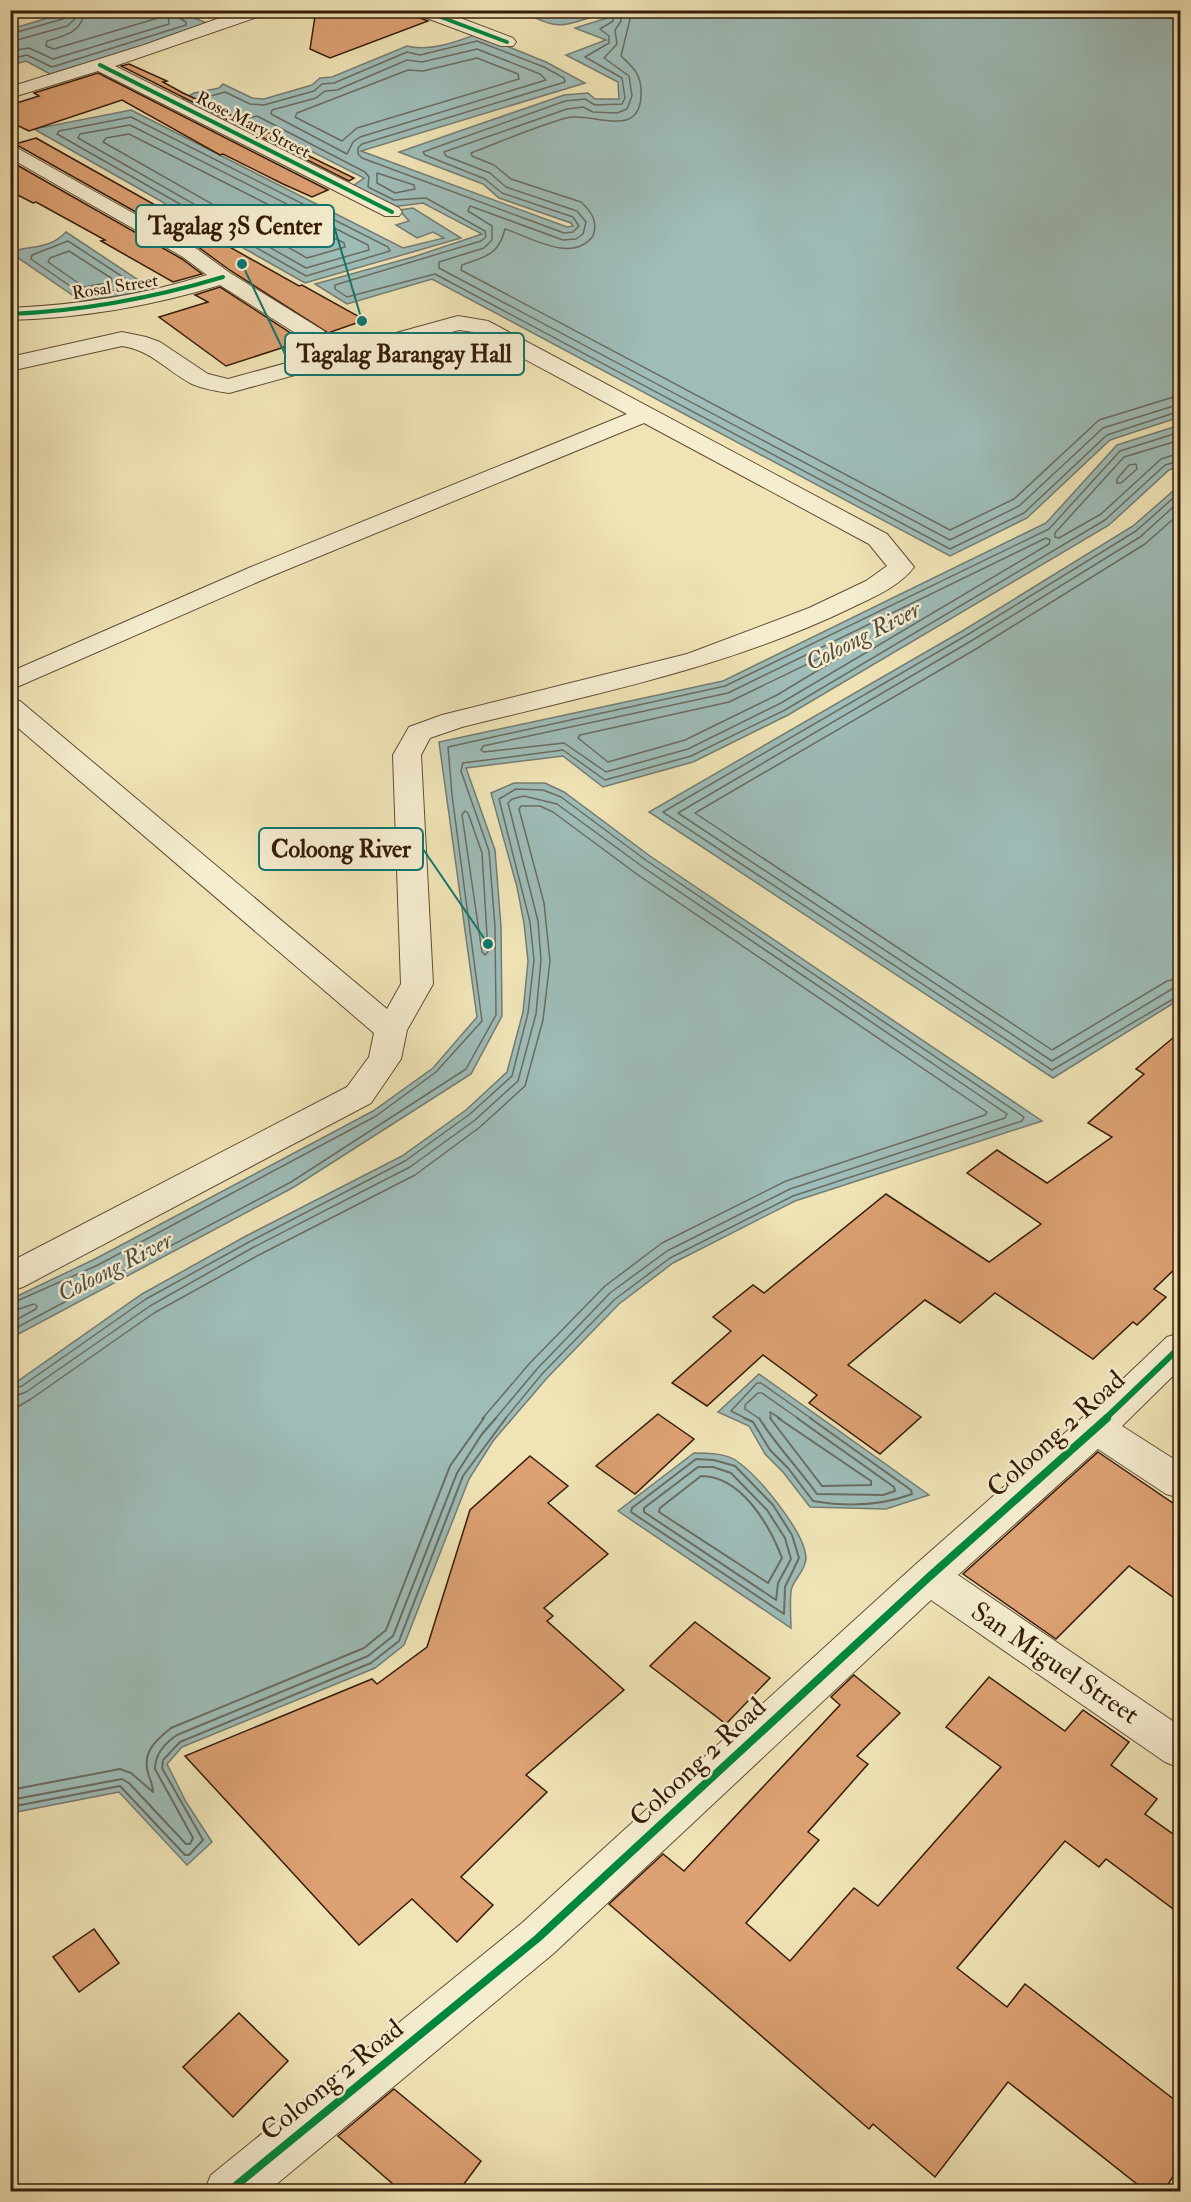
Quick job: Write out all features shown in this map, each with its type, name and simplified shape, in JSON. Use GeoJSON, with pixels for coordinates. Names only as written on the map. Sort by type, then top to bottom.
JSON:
{"type":"FeatureCollection","features":[{"type":"Feature","properties":{"kind":"street"},"geometry":{"type":"LineString","coordinates":[[10,93],[260,10]]}},
{"type":"Feature","properties":{"kind":"street"},"geometry":{"type":"LineString","coordinates":[[422,10],[507,42]]}},
{"type":"Feature","properties":{"kind":"street","name":"Rose Mary Street"},"geometry":{"type":"LineString","coordinates":[[100,65],[392,212]]}},
{"type":"Feature","properties":{"kind":"street"},"geometry":{"type":"LineString","coordinates":[[10,150],[190,253],[222,277],[315,336]]}},
{"type":"Feature","properties":{"kind":"street","name":"Rosal Street"},"geometry":{"type":"LineString","coordinates":[[10,314],[76,309],[127,301],[178,291],[222,277]]}},
{"type":"Feature","properties":{"kind":"street"},"geometry":{"type":"LineString","coordinates":[[10,364],[122,339],[138,340],[150,344],[203,382],[214,386],[229,386],[458,323],[480,326],[878,539],[901,567],[875,586],[818,614],[696,660],[452,721],[419,733],[407,754],[417,984],[391,1030],[385,1059],[359,1095],[10,1278]]}},
{"type":"Feature","properties":{"kind":"street"},"geometry":{"type":"LineString","coordinates":[[10,682],[260,572],[647,414]]}},
{"type":"Feature","properties":{"kind":"street"},"geometry":{"type":"LineString","coordinates":[[10,707],[391,1030]]}},
{"type":"Feature","properties":{"kind":"street","name":"Coloong 2 Road"},"geometry":{"type":"LineString","coordinates":[[228,2192],[538,1938],[929,1577],[1096,1428],[1180,1347]]}},
{"type":"Feature","properties":{"kind":"street"},"geometry":{"type":"LineString","coordinates":[[1096,1428],[1180,1483]]}},
{"type":"Feature","properties":{"kind":"street","name":"San Miguel Street"},"geometry":{"type":"LineString","coordinates":[[929,1577],[1180,1749]]}},
{"type":"Feature","properties":{"kind":"water"},"geometry":{"type":"Polygon","coordinates":[[[71,11],[175,11],[210,24],[150,45],[50,74],[26,61],[11,65],[11,29],[71,11]]]}},
{"type":"Feature","properties":{"kind":"water"},"geometry":{"type":"Polygon","coordinates":[[[517,11],[582,11],[594,16],[562,25],[548,23],[517,11]]]}},
{"type":"Feature","properties":{"kind":"water"},"geometry":{"type":"Polygon","coordinates":[[[598,11],[1180,11],[1180,417],[1110,440],[1027,518],[950,556],[432,279],[347,304],[315,284],[413,257],[482,234],[423,203],[392,207],[353,186],[364,178],[254,122],[238,128],[181,100],[194,93],[219,88],[223,84],[252,98],[264,99],[312,85],[320,78],[332,77],[407,46],[434,47],[477,34],[546,62],[585,83],[361,151],[567,227],[573,226],[571,223],[499,198],[483,184],[399,152],[564,95],[588,93],[595,99],[619,99],[618,82],[566,55],[606,40],[575,28],[610,17],[598,11]]]}},
{"type":"Feature","properties":{"kind":"water"},"geometry":{"type":"Polygon","coordinates":[[[131,110],[403,248],[444,238],[433,232],[417,238],[396,225],[409,221],[399,210],[413,208],[461,238],[305,283],[34,129],[131,110]]]}},
{"type":"Feature","properties":{"kind":"water"},"geometry":{"type":"Polygon","coordinates":[[[66,232],[155,291],[81,301],[11,253],[52,242],[66,232]]]}},
{"type":"Feature","properties":{"kind":"water"},"geometry":{"type":"Polygon","coordinates":[[[1180,425],[1180,466],[1169,470],[1109,525],[788,715],[693,762],[603,787],[563,756],[466,768],[495,850],[501,927],[502,1016],[471,1074],[294,1187],[11,1338],[11,1299],[95,1259],[373,1111],[433,1068],[477,1017],[439,742],[723,681],[1046,523],[1117,445],[1180,425]]]}},
{"type":"Feature","properties":{"kind":"water"},"geometry":{"type":"Polygon","coordinates":[[[1180,485],[1180,999],[1053,1078],[649,812],[964,630],[1133,526],[1180,485]]]}},
{"type":"Feature","properties":{"kind":"water"},"geometry":{"type":"Polygon","coordinates":[[[514,783],[545,783],[564,792],[650,856],[1042,1121],[795,1201],[673,1263],[619,1304],[547,1378],[493,1441],[469,1479],[404,1645],[375,1668],[182,1747],[167,1764],[186,1802],[212,1842],[187,1865],[119,1792],[11,1813],[11,1386],[142,1294],[246,1236],[402,1156],[466,1110],[507,1072],[523,1012],[528,961],[517,887],[491,793],[514,783]]]}},
{"type":"Feature","properties":{"kind":"water"},"geometry":{"type":"Polygon","coordinates":[[[759,1374],[929,1495],[886,1509],[810,1507],[783,1472],[765,1454],[749,1426],[718,1412],[759,1374]]]}},
{"type":"Feature","properties":{"kind":"water"},"geometry":{"type":"Polygon","coordinates":[[[694,1453],[723,1455],[734,1459],[747,1469],[780,1506],[798,1534],[806,1558],[791,1591],[791,1628],[618,1511],[694,1453]]]}},
{"type":"Feature","properties":{"kind":"building"},"geometry":{"type":"Polygon","coordinates":[[[316,10],[412,10],[415,16],[428,21],[330,58],[310,49],[316,10]]]}},
{"type":"Feature","properties":{"kind":"building"},"geometry":{"type":"Polygon","coordinates":[[[129,64],[167,81],[163,82],[183,93],[276,136],[272,138],[354,178],[349,181],[121,66],[129,64]]]}},
{"type":"Feature","properties":{"kind":"building"},"geometry":{"type":"Polygon","coordinates":[[[98,73],[328,190],[312,197],[223,154],[220,155],[122,100],[29,131],[10,122],[10,105],[39,96],[34,93],[98,73]]]}},
{"type":"Feature","properties":{"kind":"building"},"geometry":{"type":"Polygon","coordinates":[[[36,138],[299,286],[302,285],[365,320],[328,333],[231,271],[198,247],[15,144],[36,138]]]}},
{"type":"Feature","properties":{"kind":"building"},"geometry":{"type":"Polygon","coordinates":[[[10,161],[182,259],[202,274],[173,282],[101,241],[105,240],[36,202],[33,203],[10,191],[10,161]]]}},
{"type":"Feature","properties":{"kind":"building"},"geometry":{"type":"Polygon","coordinates":[[[220,287],[303,341],[226,366],[159,317],[208,302],[195,295],[220,287]]]}},
{"type":"Feature","properties":{"kind":"building"},"geometry":{"type":"Polygon","coordinates":[[[1180,1032],[1180,1264],[1154,1289],[1166,1297],[1137,1325],[1133,1322],[1093,1359],[995,1293],[960,1323],[925,1300],[848,1365],[921,1417],[880,1454],[809,1403],[817,1395],[763,1355],[707,1406],[672,1383],[731,1331],[713,1317],[753,1285],[764,1293],[886,1194],[989,1262],[1041,1224],[967,1173],[997,1150],[1047,1183],[1112,1137],[1088,1123],[1144,1074],[1136,1069],[1180,1032]]]}},
{"type":"Feature","properties":{"kind":"building"},"geometry":{"type":"Polygon","coordinates":[[[658,1414],[694,1439],[635,1494],[596,1466],[658,1414]]]}},
{"type":"Feature","properties":{"kind":"building"},"geometry":{"type":"Polygon","coordinates":[[[1098,1452],[1180,1508],[1180,1602],[1129,1566],[1056,1639],[963,1574],[1098,1452]]]}},
{"type":"Feature","properties":{"kind":"building"},"geometry":{"type":"Polygon","coordinates":[[[530,1456],[568,1486],[548,1503],[608,1554],[544,1608],[553,1616],[547,1621],[624,1690],[526,1775],[547,1792],[461,1877],[493,1905],[457,1942],[412,1899],[359,1945],[185,1756],[372,1679],[377,1684],[427,1647],[470,1510],[530,1456]]]}},
{"type":"Feature","properties":{"kind":"building"},"geometry":{"type":"Polygon","coordinates":[[[695,1622],[770,1678],[726,1724],[650,1666],[695,1622]]]}},
{"type":"Feature","properties":{"kind":"building"},"geometry":{"type":"Polygon","coordinates":[[[854,1675],[900,1713],[857,1756],[868,1764],[808,1832],[819,1840],[746,1923],[790,1961],[854,1888],[878,1906],[1001,1767],[946,1727],[989,1677],[1065,1731],[1083,1710],[1129,1742],[1111,1765],[1157,1799],[1145,1814],[1180,1839],[1180,1914],[1106,1859],[1099,1867],[1065,1841],[957,1968],[1007,2007],[1025,1984],[1180,2104],[1180,2166],[1163,2192],[1147,2192],[1008,2082],[935,2177],[873,2124],[869,2129],[609,1904],[663,1854],[684,1871],[840,1705],[831,1697],[854,1675]]]}},
{"type":"Feature","properties":{"kind":"building"},"geometry":{"type":"Polygon","coordinates":[[[94,1929],[119,1963],[79,1992],[53,1957],[94,1929]]]}},
{"type":"Feature","properties":{"kind":"building"},"geometry":{"type":"Polygon","coordinates":[[[239,2013],[288,2061],[233,2117],[183,2067],[239,2013]]]}},
{"type":"Feature","properties":{"kind":"building"},"geometry":{"type":"Polygon","coordinates":[[[394,2089],[481,2161],[458,2192],[402,2192],[338,2136],[394,2089]]]}},
{"type":"Feature","properties":{"kind":"cycle path"},"geometry":{"type":"LineString","coordinates":[[422,10],[507,42]]}},
{"type":"Feature","properties":{"kind":"cycle path"},"geometry":{"type":"LineString","coordinates":[[100,65],[392,212]]}},
{"type":"Feature","properties":{"kind":"cycle path"},"geometry":{"type":"LineString","coordinates":[[10,314],[91,308],[171,292],[223,277]]}},
{"type":"Feature","properties":{"kind":"cycle path"},"geometry":{"type":"LineString","coordinates":[[228,2192],[538,1938],[929,1577],[1096,1428],[1180,1347]]}},
{"type":"Feature","properties":{"kind":"place","name":"Tagalag Barangay Hall"},"geometry":{"type":"Point","coordinates":[242,264]}},
{"type":"Feature","properties":{"kind":"place","name":"Tagalag 3S Center"},"geometry":{"type":"Point","coordinates":[362,321]}},
{"type":"Feature","properties":{"kind":"place","name":"Coloong River"},"geometry":{"type":"Point","coordinates":[488,944]}}]}
